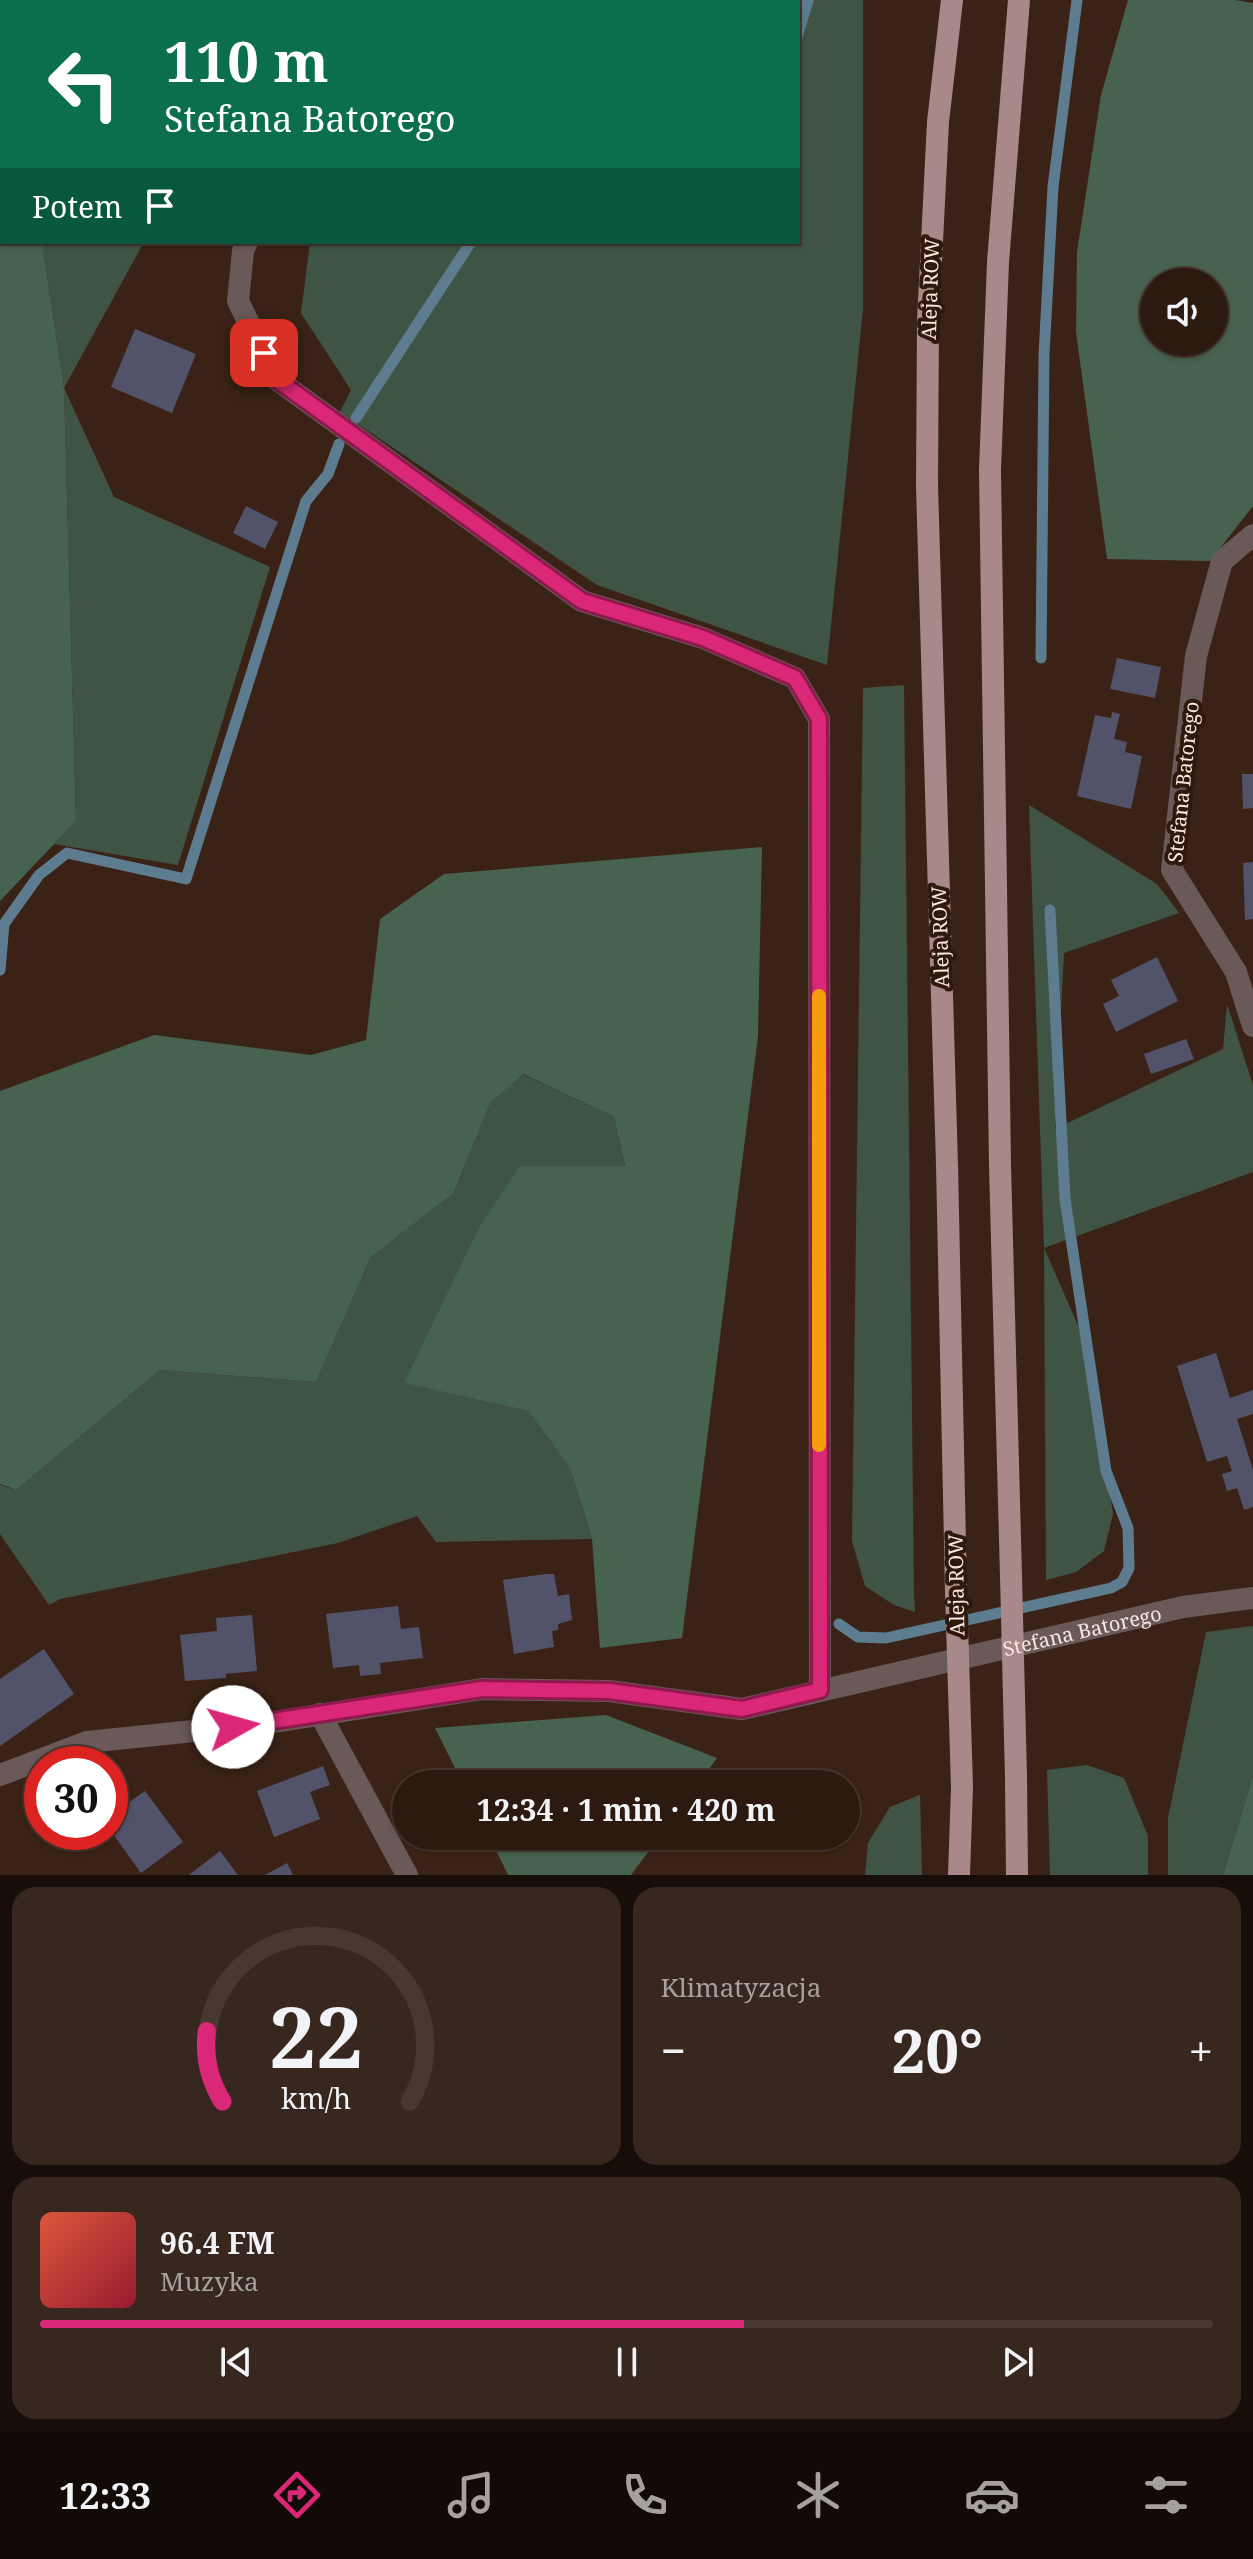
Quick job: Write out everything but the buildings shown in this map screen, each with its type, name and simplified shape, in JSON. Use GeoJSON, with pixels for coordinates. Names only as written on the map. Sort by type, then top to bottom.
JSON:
{"type":"FeatureCollection","features":[{"type":"Feature","properties":{"kind":"main road","name":"Aleja ROW"},"geometry":{"type":"LineString","coordinates":[[952,0],[938,122],[928,321],[927,486],[962,1787],[959,1875]]}},
{"type":"Feature","properties":{"kind":"main road"},"geometry":{"type":"LineString","coordinates":[[1017,1875],[1000,1165],[990,470],[998,262],[1019,0]]}},
{"type":"Feature","properties":{"kind":"street"},"geometry":{"type":"LineString","coordinates":[[246,244],[238,301],[276,379],[582,601],[703,638],[795,678],[819,719],[820,1690]]}},
{"type":"Feature","properties":{"kind":"street","name":"Stefana Batorego"},"geometry":{"type":"LineString","coordinates":[[1253,535],[1222,561],[1196,656],[1172,870],[1236,972],[1253,1026]]}},
{"type":"Feature","properties":{"kind":"street","name":"Stefana Batorego"},"geometry":{"type":"LineString","coordinates":[[0,1775],[87,1742],[262,1724],[482,1689],[609,1691],[742,1709],[1183,1607],[1253,1598]]}},
{"type":"Feature","properties":{"kind":"street"},"geometry":{"type":"LineString","coordinates":[[320,1714],[407,1875]]}},
{"type":"Feature","properties":{"kind":"green space"},"geometry":{"type":"Polygon","coordinates":[[[800,0],[863,0],[863,309],[827,665],[597,585],[340,412],[351,390],[301,313],[310,244],[800,244],[800,0]]]}},
{"type":"Feature","properties":{"kind":"green space"},"geometry":{"type":"Polygon","coordinates":[[[1128,0],[1235,0],[1253,3],[1253,506],[1210,561],[1107,559],[1076,332],[1077,252],[1101,95],[1128,0]]]}},
{"type":"Feature","properties":{"kind":"green space"},"geometry":{"type":"Polygon","coordinates":[[[0,244],[42,244],[64,388],[76,821],[0,901],[0,244]]]}},
{"type":"Feature","properties":{"kind":"green space"},"geometry":{"type":"Polygon","coordinates":[[[42,244],[143,244],[64,388],[114,497],[270,567],[178,865],[54,844],[76,821],[64,389],[42,244]]]}},
{"type":"Feature","properties":{"kind":"green space"},"geometry":{"type":"Polygon","coordinates":[[[904,685],[915,1612],[894,1605],[865,1586],[852,1541],[863,688],[904,685]]]}},
{"type":"Feature","properties":{"kind":"green space"},"geometry":{"type":"Polygon","coordinates":[[[1029,805],[1157,884],[1179,913],[1064,953],[1055,1129],[1223,1049],[1227,1004],[1253,1085],[1253,1172],[1044,1248],[1044,1247],[1029,805]]]}},
{"type":"Feature","properties":{"kind":"green space"},"geometry":{"type":"Polygon","coordinates":[[[762,847],[758,1036],[682,1638],[600,1648],[592,1539],[570,1468],[528,1411],[404,1383],[479,1228],[520,1166],[625,1166],[614,1117],[523,1074],[491,1102],[453,1194],[371,1257],[316,1382],[160,1370],[16,1490],[0,1484],[0,1091],[154,1035],[311,1055],[366,1040],[380,919],[444,874],[762,847]]]}},
{"type":"Feature","properties":{"kind":"green space"},"geometry":{"type":"Polygon","coordinates":[[[522,1074],[614,1117],[625,1166],[405,1383],[528,1411],[570,1468],[592,1539],[436,1542],[417,1516],[338,1543],[60,1599],[49,1605],[0,1534],[0,1485],[16,1490],[160,1370],[316,1382],[371,1257],[453,1194],[491,1102],[522,1074]]]}},
{"type":"Feature","properties":{"kind":"green space"},"geometry":{"type":"Polygon","coordinates":[[[1044,1248],[1088,1348],[1113,1514],[1104,1551],[1076,1572],[1046,1580],[1044,1248]]]}},
{"type":"Feature","properties":{"kind":"green space"},"geometry":{"type":"Polygon","coordinates":[[[1253,1626],[1253,1776],[1223,1875],[1168,1875],[1168,1818],[1206,1632],[1253,1626]]]}},
{"type":"Feature","properties":{"kind":"green space"},"geometry":{"type":"Polygon","coordinates":[[[606,1715],[717,1758],[708,1770],[456,1770],[435,1728],[606,1715]]]}},
{"type":"Feature","properties":{"kind":"green space"},"geometry":{"type":"Polygon","coordinates":[[[1087,1765],[1124,1778],[1148,1836],[1148,1875],[1050,1875],[1047,1770],[1087,1765]]]}},
{"type":"Feature","properties":{"kind":"green space"},"geometry":{"type":"Polygon","coordinates":[[[1253,1776],[1253,1875],[1223,1875],[1253,1776]]]}},
{"type":"Feature","properties":{"kind":"green space"},"geometry":{"type":"Polygon","coordinates":[[[920,1795],[922,1875],[865,1875],[868,1843],[890,1807],[920,1795]]]}},
{"type":"Feature","properties":{"kind":"green space"},"geometry":{"type":"Polygon","coordinates":[[[496,1850],[650,1850],[631,1875],[508,1875],[496,1850]]]}},
{"type":"Feature","properties":{"kind":"water"},"geometry":{"type":"Polygon","coordinates":[[[800,0],[814,0],[800,46],[800,0]]]}},
{"type":"Feature","properties":{"kind":"waterway"},"geometry":{"type":"LineString","coordinates":[[1041,658],[1044,355],[1053,187],[1077,0]]}},
{"type":"Feature","properties":{"kind":"waterway"},"geometry":{"type":"LineString","coordinates":[[356,418],[470,244]]}},
{"type":"Feature","properties":{"kind":"waterway"},"geometry":{"type":"LineString","coordinates":[[0,970],[4,924],[39,875],[67,853],[186,879],[306,501],[328,474],[339,444]]}},
{"type":"Feature","properties":{"kind":"waterway"},"geometry":{"type":"LineString","coordinates":[[839,1624],[858,1637],[886,1638],[1111,1588],[1122,1582],[1129,1568],[1128,1528],[1106,1471],[1065,1199],[1050,910]]}},
{"type":"Feature","properties":{"kind":"slow traffic"},"geometry":{"type":"LineString","coordinates":[[819,996],[819,1445]]}},
{"type":"Feature","properties":{"kind":"route"},"geometry":{"type":"LineString","coordinates":[[233,1727],[482,1689],[609,1691],[742,1709],[820,1690],[819,719],[795,678],[703,638],[582,601],[276,379],[264,353]]}}]}
